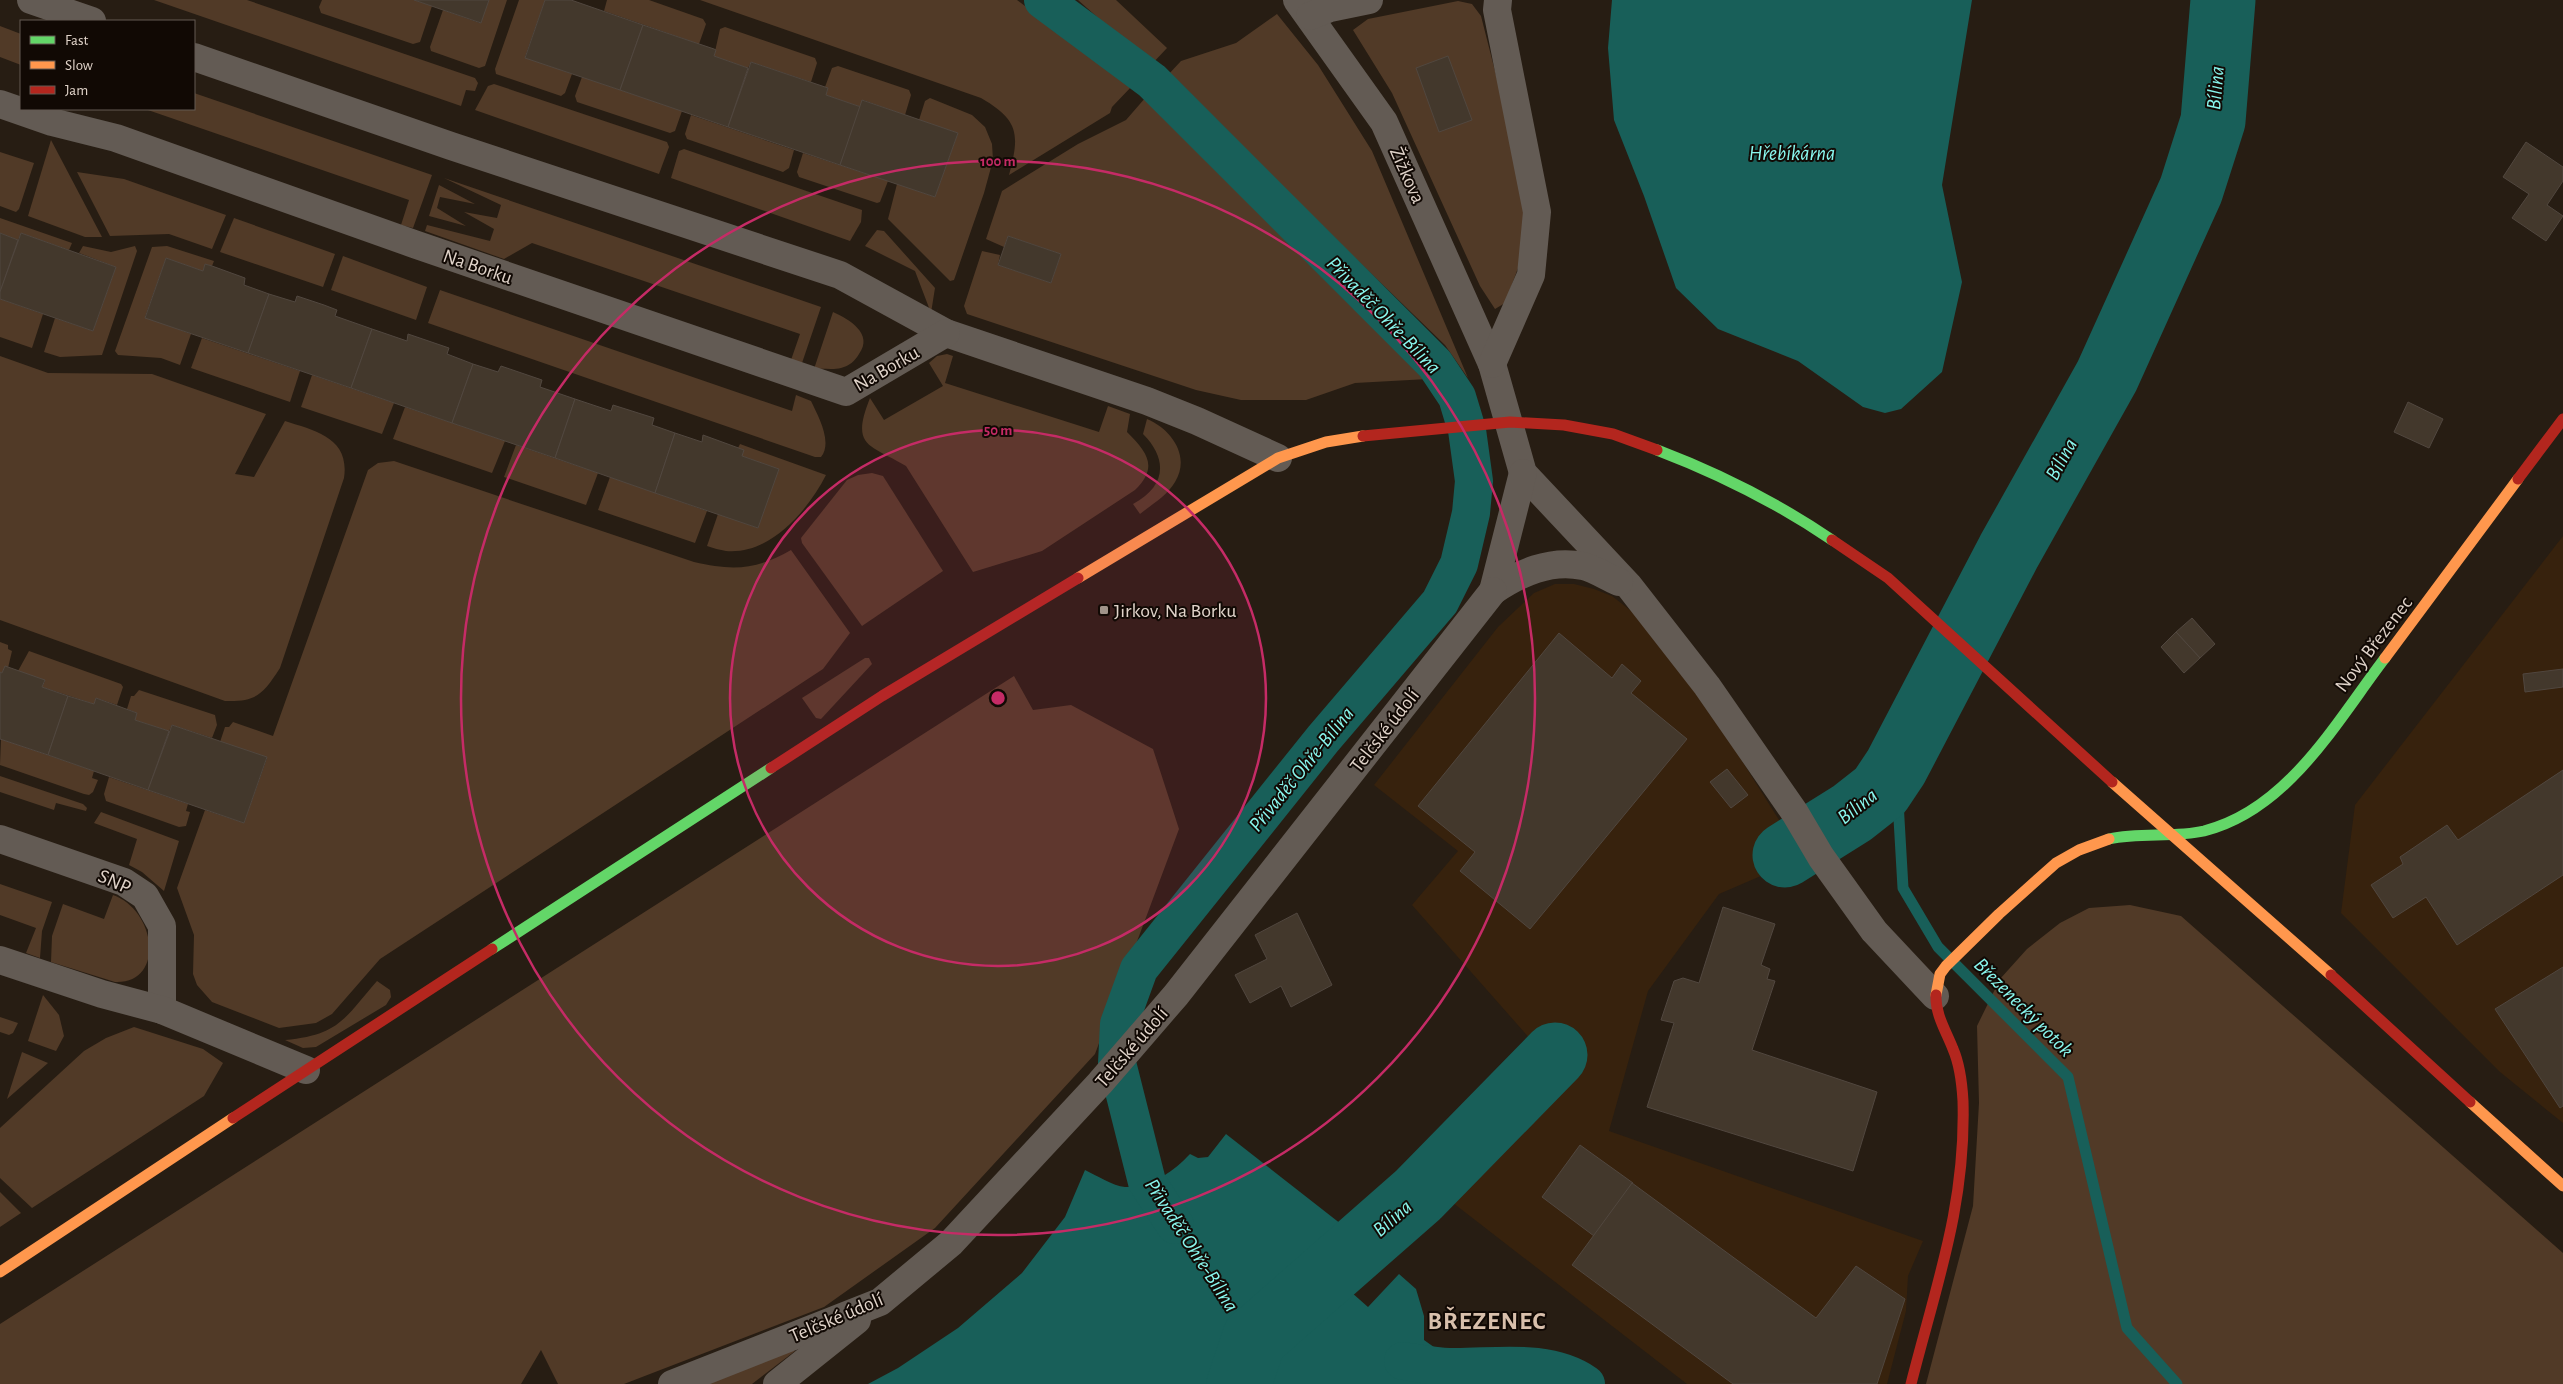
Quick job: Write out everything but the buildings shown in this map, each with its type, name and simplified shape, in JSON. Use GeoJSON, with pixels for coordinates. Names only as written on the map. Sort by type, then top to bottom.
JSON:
{"type":"FeatureCollection","features":[{"type":"Feature","properties":{"kind":"street"},"geometry":{"type":"LineString","coordinates":[[31,0],[89,20]]}},
{"type":"Feature","properties":{"kind":"street"},"geometry":{"type":"LineString","coordinates":[[1304,8],[1330,8],[1369,0]]}},
{"type":"Feature","properties":{"kind":"street"},"geometry":{"type":"LineString","coordinates":[[1492,364],[1531,275],[1537,212],[1497,10],[1498,0]]}},
{"type":"Feature","properties":{"kind":"street","name":"Žižkova"},"geometry":{"type":"LineString","coordinates":[[1304,8],[1384,122],[1492,364],[1523,473]]}},
{"type":"Feature","properties":{"kind":"street","name":"Na Borku"},"geometry":{"type":"LineString","coordinates":[[195,57],[450,146],[840,275],[946,333],[1147,401],[1278,458]]}},
{"type":"Feature","properties":{"kind":"street","name":"Na Borku"},"geometry":{"type":"LineString","coordinates":[[0,104],[52,122],[116,138],[414,244],[846,392],[946,333]]}},
{"type":"Feature","properties":{"kind":"street","name":"Nový Březenec"},"geometry":{"type":"LineString","coordinates":[[1938,983],[1961,952],[2033,881],[2063,857],[2093,844],[2126,836],[2170,836],[2203,831],[2230,822],[2267,801],[2303,767],[2563,419]]}},
{"type":"Feature","properties":{"kind":"street"},"geometry":{"type":"LineString","coordinates":[[0,1272],[306,1070],[882,696],[1278,458],[1326,442],[1387,432],[1510,422],[1564,425],[1613,434],[1709,470],[1788,510],[1888,578],[2011,688],[2064,740],[2170,836],[2322,967],[2563,1186]]}},
{"type":"Feature","properties":{"kind":"street"},"geometry":{"type":"LineString","coordinates":[[1523,473],[1629,586],[1708,686],[1795,814],[1821,857],[1874,931],[1938,983],[1940,1020],[1957,1059],[1964,1104],[1962,1160],[1954,1222],[1911,1384]]}},
{"type":"Feature","properties":{"kind":"street"},"geometry":{"type":"LineString","coordinates":[[1493,590],[1523,473]]}},
{"type":"Feature","properties":{"kind":"street"},"geometry":{"type":"LineString","coordinates":[[1493,590],[1520,573],[1554,564],[1584,566],[1629,586]]}},
{"type":"Feature","properties":{"kind":"street","name":"Telčské údolí"},"geometry":{"type":"LineString","coordinates":[[672,1384],[880,1302],[951,1243],[1100,1083],[1148,1028],[1493,590]]}},
{"type":"Feature","properties":{"kind":"street","name":"SNP"},"geometry":{"type":"LineString","coordinates":[[0,839],[124,882],[145,896],[162,926],[162,1010]]}},
{"type":"Feature","properties":{"kind":"street"},"geometry":{"type":"LineString","coordinates":[[0,960],[102,994],[162,1010],[306,1070]]}},
{"type":"Feature","properties":{"kind":"street"},"geometry":{"type":"LineString","coordinates":[[777,1384],[880,1302]]}},
{"type":"Feature","properties":{"kind":"shaded area"},"geometry":{"type":"Polygon","coordinates":[[[154,0],[247,0],[475,78],[478,83],[475,91],[466,90],[461,106],[154,0]]]}},
{"type":"Feature","properties":{"kind":"shaded area"},"geometry":{"type":"Polygon","coordinates":[[[322,0],[414,0],[432,6],[420,42],[413,44],[321,13],[319,7],[322,0]]]}},
{"type":"Feature","properties":{"kind":"shaded area"},"geometry":{"type":"Polygon","coordinates":[[[489,0],[507,0],[485,66],[479,68],[431,51],[430,47],[443,10],[480,23],[489,0]]]}},
{"type":"Feature","properties":{"kind":"shaded area"},"geometry":{"type":"Polygon","coordinates":[[[519,0],[545,0],[525,57],[572,74],[565,93],[561,96],[496,74],[495,69],[519,0]]]}},
{"type":"Feature","properties":{"kind":"shaded area"},"geometry":{"type":"Polygon","coordinates":[[[607,0],[649,0],[703,19],[706,24],[699,44],[604,11],[607,0]]]}},
{"type":"Feature","properties":{"kind":"shaded area"},"geometry":{"type":"Polygon","coordinates":[[[700,0],[1017,0],[1132,86],[1112,107],[1110,113],[1009,175],[1015,149],[1013,129],[1003,114],[981,98],[700,0]]]}},
{"type":"Feature","properties":{"kind":"shaded area"},"geometry":{"type":"Polygon","coordinates":[[[1078,0],[1116,0],[1167,48],[1151,65],[1078,0]]]}},
{"type":"Feature","properties":{"kind":"shaded area"},"geometry":{"type":"Polygon","coordinates":[[[1458,1],[1472,4],[1481,16],[1526,193],[1521,260],[1505,303],[1495,309],[1480,286],[1392,93],[1353,30],[1368,19],[1458,1]]]}},
{"type":"Feature","properties":{"kind":"shaded area"},"geometry":{"type":"Polygon","coordinates":[[[1277,14],[1318,65],[1372,151],[1468,378],[1445,345],[1167,76],[1181,61],[1236,43],[1277,14]]]}},
{"type":"Feature","properties":{"kind":"shaded area"},"geometry":{"type":"Polygon","coordinates":[[[0,26],[20,34],[20,65],[0,57],[0,26]]]}},
{"type":"Feature","properties":{"kind":"shaded area"},"geometry":{"type":"Polygon","coordinates":[[[725,27],[815,58],[817,63],[811,82],[751,62],[748,68],[714,56],[720,29],[725,27]]]}},
{"type":"Feature","properties":{"kind":"shaded area"},"geometry":{"type":"Polygon","coordinates":[[[838,66],[909,90],[911,95],[905,115],[863,100],[861,107],[826,95],[828,89],[825,87],[832,68],[838,66]]]}},
{"type":"Feature","properties":{"kind":"shaded area"},"geometry":{"type":"Polygon","coordinates":[[[582,77],[682,111],[675,131],[670,133],[577,102],[575,96],[582,77]]]}},
{"type":"Feature","properties":{"kind":"shaded area"},"geometry":{"type":"Polygon","coordinates":[[[494,84],[667,142],[669,147],[659,174],[475,110],[488,86],[494,84]]]}},
{"type":"Feature","properties":{"kind":"shaded area"},"geometry":{"type":"Polygon","coordinates":[[[195,93],[432,175],[413,228],[401,225],[409,200],[148,110],[195,110],[195,93]]]}},
{"type":"Feature","properties":{"kind":"shaded area"},"geometry":{"type":"Polygon","coordinates":[[[1146,97],[1407,350],[1428,379],[1355,383],[1306,400],[1241,400],[1196,390],[967,314],[964,306],[982,251],[1000,255],[998,265],[1051,283],[1061,254],[1008,236],[1004,247],[986,239],[1002,191],[1078,144],[1126,120],[1146,97]]]}},
{"type":"Feature","properties":{"kind":"shaded area"},"geometry":{"type":"Polygon","coordinates":[[[930,98],[972,115],[985,127],[992,144],[993,160],[984,193],[954,280],[950,281],[888,219],[897,184],[935,197],[958,133],[919,120],[925,101],[930,98]]]}},
{"type":"Feature","properties":{"kind":"shaded area"},"geometry":{"type":"Polygon","coordinates":[[[691,115],[794,150],[789,168],[783,172],[687,139],[685,134],[691,115]]]}},
{"type":"Feature","properties":{"kind":"shaded area"},"geometry":{"type":"Polygon","coordinates":[[[51,140],[102,237],[85,237],[28,216],[51,140]]]}},
{"type":"Feature","properties":{"kind":"shaded area"},"geometry":{"type":"Polygon","coordinates":[[[684,149],[862,210],[861,222],[850,241],[671,178],[679,151],[684,149]]]}},
{"type":"Feature","properties":{"kind":"shaded area"},"geometry":{"type":"Polygon","coordinates":[[[0,152],[34,163],[19,209],[16,212],[0,206],[0,152]]]}},
{"type":"Feature","properties":{"kind":"shaded area"},"geometry":{"type":"Polygon","coordinates":[[[803,153],[888,181],[880,202],[877,203],[799,177],[797,172],[803,153]]]}},
{"type":"Feature","properties":{"kind":"shaded area"},"geometry":{"type":"Polygon","coordinates":[[[77,172],[124,179],[226,215],[212,249],[169,234],[110,236],[77,172]]]}},
{"type":"Feature","properties":{"kind":"shaded area"},"geometry":{"type":"Polygon","coordinates":[[[444,178],[821,307],[802,363],[791,360],[800,334],[532,243],[504,259],[425,231],[427,225],[490,241],[494,229],[464,212],[497,218],[501,205],[444,178]]]}},
{"type":"Feature","properties":{"kind":"shaded area"},"geometry":{"type":"Polygon","coordinates":[[[439,185],[475,204],[440,197],[437,208],[466,226],[429,216],[439,185]]]}},
{"type":"Feature","properties":{"kind":"shaded area"},"geometry":{"type":"Polygon","coordinates":[[[0,218],[72,243],[69,250],[21,233],[18,240],[0,233],[0,218]]]}},
{"type":"Feature","properties":{"kind":"shaded area"},"geometry":{"type":"Polygon","coordinates":[[[234,218],[335,254],[323,287],[220,252],[234,218]]]}},
{"type":"Feature","properties":{"kind":"shaded area"},"geometry":{"type":"Polygon","coordinates":[[[877,230],[884,231],[935,288],[931,313],[915,271],[865,246],[877,230]]]}},
{"type":"Feature","properties":{"kind":"shaded area"},"geometry":{"type":"Polygon","coordinates":[[[83,246],[111,252],[135,246],[137,251],[102,355],[60,357],[44,352],[55,318],[93,331],[116,267],[79,253],[83,246]]]}},
{"type":"Feature","properties":{"kind":"shaded area"},"geometry":{"type":"Polygon","coordinates":[[[167,246],[214,261],[212,266],[205,264],[203,271],[166,258],[145,317],[191,334],[180,365],[161,358],[118,355],[115,351],[152,247],[167,246]]]}},
{"type":"Feature","properties":{"kind":"shaded area"},"geometry":{"type":"Polygon","coordinates":[[[343,256],[427,287],[416,320],[331,290],[343,256]]]}},
{"type":"Feature","properties":{"kind":"shaded area"},"geometry":{"type":"Polygon","coordinates":[[[440,290],[792,411],[796,395],[811,401],[823,429],[825,437],[824,451],[821,457],[815,457],[428,323],[440,290]]]}},
{"type":"Feature","properties":{"kind":"shaded area"},"geometry":{"type":"Polygon","coordinates":[[[0,299],[43,314],[32,348],[0,337],[0,299]]]}},
{"type":"Feature","properties":{"kind":"shaded area"},"geometry":{"type":"Polygon","coordinates":[[[833,312],[858,328],[864,340],[863,347],[856,359],[847,366],[838,369],[814,369],[833,312]]]}},
{"type":"Feature","properties":{"kind":"shaded area"},"geometry":{"type":"Polygon","coordinates":[[[202,338],[300,371],[290,402],[191,368],[202,338]]]}},
{"type":"Feature","properties":{"kind":"shaded area"},"geometry":{"type":"Polygon","coordinates":[[[947,354],[953,356],[945,383],[1099,432],[1108,406],[1130,414],[1127,432],[1140,446],[1148,460],[1147,474],[1142,482],[1135,490],[1042,551],[973,572],[906,466],[874,448],[863,436],[864,414],[870,398],[884,420],[943,386],[929,363],[937,356],[947,354]]]}},
{"type":"Feature","properties":{"kind":"shaded area"},"geometry":{"type":"Polygon","coordinates":[[[0,356],[48,373],[152,374],[266,414],[235,474],[254,477],[285,421],[319,433],[336,445],[342,454],[344,478],[280,668],[269,684],[258,695],[245,700],[225,701],[0,620],[0,356]]]}},
{"type":"Feature","properties":{"kind":"shaded area"},"geometry":{"type":"Polygon","coordinates":[[[312,375],[394,403],[382,434],[301,407],[312,375]]]}},
{"type":"Feature","properties":{"kind":"shaded area"},"geometry":{"type":"Polygon","coordinates":[[[405,407],[505,441],[492,473],[393,439],[405,407]]]}},
{"type":"Feature","properties":{"kind":"shaded area"},"geometry":{"type":"Polygon","coordinates":[[[1147,419],[1164,429],[1171,436],[1180,453],[1181,463],[1172,487],[1164,496],[1140,514],[1133,504],[1152,490],[1160,472],[1157,454],[1143,434],[1147,419]]]}},
{"type":"Feature","properties":{"kind":"shaded area"},"geometry":{"type":"Polygon","coordinates":[[[740,444],[826,475],[809,502],[786,528],[773,538],[758,546],[726,551],[707,546],[718,514],[758,528],[778,469],[742,456],[738,448],[740,444]]]}},
{"type":"Feature","properties":{"kind":"shaded area"},"geometry":{"type":"Polygon","coordinates":[[[516,445],[598,473],[586,505],[504,477],[516,445]]]}},
{"type":"Feature","properties":{"kind":"shaded area"},"geometry":{"type":"Polygon","coordinates":[[[394,461],[694,562],[721,567],[744,567],[767,562],[791,550],[850,633],[823,669],[380,959],[332,1014],[316,1023],[279,1028],[212,1002],[197,985],[193,974],[194,935],[177,888],[205,810],[244,823],[267,758],[220,742],[225,727],[229,727],[233,722],[273,736],[368,470],[378,463],[394,461]]]}},
{"type":"Feature","properties":{"kind":"shaded area"},"geometry":{"type":"Polygon","coordinates":[[[872,473],[883,476],[943,571],[862,626],[802,543],[801,538],[847,480],[858,475],[872,473]]]}},
{"type":"Feature","properties":{"kind":"shaded area"},"geometry":{"type":"Polygon","coordinates":[[[610,477],[707,511],[695,543],[598,510],[610,477]]]}},
{"type":"Feature","properties":{"kind":"shaded area"},"geometry":{"type":"Polygon","coordinates":[[[2563,536],[2563,1123],[2500,1072],[2341,913],[2355,805],[2563,536]]]}},
{"type":"Feature","properties":{"kind":"shaded area"},"geometry":{"type":"Polygon","coordinates":[[[1555,584],[1574,584],[1594,589],[1612,596],[1635,614],[1710,710],[1786,831],[1776,835],[1789,864],[1719,894],[1648,991],[1609,1131],[1923,1241],[1908,1276],[1906,1311],[1887,1384],[1687,1384],[1448,1199],[1565,1065],[1555,1055],[1539,1049],[1412,905],[1458,851],[1374,785],[1498,627],[1534,593],[1555,584]]]}},
{"type":"Feature","properties":{"kind":"shaded area"},"geometry":{"type":"Polygon","coordinates":[[[0,642],[8,645],[8,649],[12,651],[8,668],[5,667],[2,673],[0,672],[0,642]]]}},
{"type":"Feature","properties":{"kind":"shaded area"},"geometry":{"type":"Polygon","coordinates":[[[29,651],[121,684],[123,687],[117,705],[96,698],[94,704],[42,687],[45,681],[18,671],[29,651]]]}},
{"type":"Feature","properties":{"kind":"shaded area"},"geometry":{"type":"Polygon","coordinates":[[[865,658],[869,658],[872,664],[821,719],[816,718],[802,698],[865,658]]]}},
{"type":"Feature","properties":{"kind":"shaded area"},"geometry":{"type":"Polygon","coordinates":[[[1014,676],[1033,710],[1071,705],[1153,749],[1179,829],[1095,1054],[935,1228],[824,1307],[624,1384],[558,1384],[541,1350],[521,1384],[0,1384],[0,1324],[1014,676]]]}},
{"type":"Feature","properties":{"kind":"shaded area"},"geometry":{"type":"Polygon","coordinates":[[[139,690],[215,715],[217,725],[212,738],[172,725],[169,731],[135,720],[137,713],[127,709],[131,696],[134,696],[139,690]]]}},
{"type":"Feature","properties":{"kind":"shaded area"},"geometry":{"type":"Polygon","coordinates":[[[1,739],[94,771],[92,778],[98,780],[93,792],[89,795],[84,794],[0,765],[1,739]]]}},
{"type":"Feature","properties":{"kind":"shaded area"},"geometry":{"type":"Polygon","coordinates":[[[0,776],[83,804],[87,808],[86,811],[56,803],[54,810],[0,792],[0,776]]]}},
{"type":"Feature","properties":{"kind":"shaded area"},"geometry":{"type":"Polygon","coordinates":[[[109,777],[188,804],[186,811],[190,812],[186,826],[179,827],[106,801],[104,794],[109,777]]]}},
{"type":"Feature","properties":{"kind":"shaded area"},"geometry":{"type":"Polygon","coordinates":[[[101,812],[179,841],[164,891],[142,872],[129,865],[137,839],[94,823],[101,812]]]}},
{"type":"Feature","properties":{"kind":"shaded area"},"geometry":{"type":"Polygon","coordinates":[[[0,884],[52,902],[42,931],[40,958],[26,953],[36,928],[0,915],[0,884]]]}},
{"type":"Feature","properties":{"kind":"shaded area"},"geometry":{"type":"Polygon","coordinates":[[[113,895],[128,903],[139,915],[146,930],[149,945],[148,959],[142,971],[131,979],[115,982],[51,962],[52,936],[63,904],[104,919],[113,895]]]}},
{"type":"Feature","properties":{"kind":"shaded area"},"geometry":{"type":"Polygon","coordinates":[[[2130,905],[2181,916],[2563,1253],[2563,1384],[1926,1384],[1973,1206],[1979,1103],[1977,1026],[2000,979],[2027,949],[2060,923],[2089,908],[2130,905]]]}},
{"type":"Feature","properties":{"kind":"shaded area"},"geometry":{"type":"Polygon","coordinates":[[[377,981],[390,990],[391,997],[386,1005],[316,1047],[303,1048],[285,1040],[318,1034],[339,1023],[377,981]]]}},
{"type":"Feature","properties":{"kind":"shaded area"},"geometry":{"type":"Polygon","coordinates":[[[43,995],[59,1015],[64,1036],[56,1051],[28,1041],[43,995]]]}},
{"type":"Feature","properties":{"kind":"shaded area"},"geometry":{"type":"Polygon","coordinates":[[[0,1017],[18,1023],[13,1033],[9,1035],[0,1032],[0,1017]]]}},
{"type":"Feature","properties":{"kind":"shaded area"},"geometry":{"type":"Polygon","coordinates":[[[134,1027],[203,1049],[223,1063],[204,1096],[32,1208],[0,1178],[0,1128],[84,1051],[106,1038],[134,1027]]]}},
{"type":"Feature","properties":{"kind":"shaded area"},"geometry":{"type":"Polygon","coordinates":[[[22,1052],[48,1063],[7,1099],[22,1052]]]}},
{"type":"Feature","properties":{"kind":"shaded area"},"geometry":{"type":"Polygon","coordinates":[[[0,1192],[21,1213],[0,1227],[0,1192]]]}},
{"type":"Feature","properties":{"kind":"shaded area"},"geometry":{"type":"Polygon","coordinates":[[[787,1350],[795,1351],[752,1384],[702,1384],[787,1350]]]}},
{"type":"Feature","properties":{"kind":"shaded area"},"geometry":{"type":"Polygon","coordinates":[[[1516,1372],[1550,1376],[1569,1384],[1451,1384],[1455,1374],[1516,1372]]]}},
{"type":"Feature","properties":{"kind":"water","name":"Hřebíkárna"},"geometry":{"type":"Polygon","coordinates":[[[1612,0],[1972,0],[1942,185],[1962,282],[1942,372],[1901,409],[1885,413],[1863,407],[1798,361],[1718,329],[1676,288],[1644,196],[1614,120],[1608,48],[1612,0]]]}},
{"type":"Feature","properties":{"kind":"water"},"geometry":{"type":"Polygon","coordinates":[[[1226,1134],[1341,1224],[1256,1313],[1275,1336],[1377,1254],[1380,1258],[1351,1292],[1368,1307],[1399,1274],[1416,1289],[1424,1316],[1424,1340],[1455,1362],[1455,1374],[1451,1384],[868,1384],[898,1368],[958,1328],[1022,1273],[1065,1217],[1085,1170],[1120,1186],[1135,1187],[1144,1185],[1169,1172],[1190,1154],[1198,1158],[1208,1157],[1226,1134]]]}},
{"type":"Feature","properties":{"kind":"waterway","name":"Přivaděč Ohře-Bílina"},"geometry":{"type":"LineString","coordinates":[[1043,0],[1152,81],[1435,364],[1457,397],[1467,430],[1474,481],[1471,513],[1459,564],[1440,602],[1323,739],[1139,969],[1119,1024],[1117,1063],[1147,1182],[1175,1225]]}},
{"type":"Feature","properties":{"kind":"waterway","name":"Bílina"},"geometry":{"type":"LineString","coordinates":[[1785,855],[1852,813],[1880,791],[1896,767],[2009,551],[2107,376],[2191,190],[2213,121],[2223,0]]}},
{"type":"Feature","properties":{"kind":"waterway","name":"Březenecký potok"},"geometry":{"type":"LineString","coordinates":[[1896,767],[1903,888],[1938,947],[2068,1077],[2127,1328],[2177,1384]]}},
{"type":"Feature","properties":{"kind":"waterway","name":"Bílina"},"geometry":{"type":"LineString","coordinates":[[1239,1384],[1254,1339],[1418,1195],[1555,1055]]}},
{"type":"Feature","properties":{"kind":"waterway","name":"Přivaděč Ohře-Bílina"},"geometry":{"type":"LineString","coordinates":[[1403,1361],[1444,1367],[1537,1367],[1554,1370],[1586,1384]]}},
{"type":"Feature","properties":{"kind":"traffic: fast"},"geometry":{"type":"LineString","coordinates":[[1657,450],[1703,469],[1769,501],[1832,540]]}},
{"type":"Feature","properties":{"kind":"traffic: fast"},"geometry":{"type":"LineString","coordinates":[[2109,839],[2204,831],[2234,820],[2261,804],[2308,761],[2385,658]]}},
{"type":"Feature","properties":{"kind":"traffic: fast"},"geometry":{"type":"LineString","coordinates":[[492,949],[771,768]]}},
{"type":"Feature","properties":{"kind":"traffic: slow"},"geometry":{"type":"LineString","coordinates":[[1078,578],[1278,458],[1326,442],[1363,436]]}},
{"type":"Feature","properties":{"kind":"traffic: slow"},"geometry":{"type":"LineString","coordinates":[[2385,658],[2518,479]]}},
{"type":"Feature","properties":{"kind":"traffic: slow"},"geometry":{"type":"LineString","coordinates":[[2112,782],[2331,975]]}},
{"type":"Feature","properties":{"kind":"traffic: slow"},"geometry":{"type":"LineString","coordinates":[[1936,995],[1940,974],[1946,966],[1999,914],[2056,863],[2079,850],[2109,839]]}},
{"type":"Feature","properties":{"kind":"traffic: slow"},"geometry":{"type":"LineString","coordinates":[[2470,1102],[2563,1186]]}},
{"type":"Feature","properties":{"kind":"traffic: slow"},"geometry":{"type":"LineString","coordinates":[[0,1272],[233,1118]]}},
{"type":"Feature","properties":{"kind":"traffic: jam"},"geometry":{"type":"LineString","coordinates":[[2518,479],[2563,419]]}},
{"type":"Feature","properties":{"kind":"traffic: jam"},"geometry":{"type":"LineString","coordinates":[[1363,436],[1510,422],[1564,425],[1613,434],[1657,450]]}},
{"type":"Feature","properties":{"kind":"traffic: jam"},"geometry":{"type":"LineString","coordinates":[[1832,540],[1888,578],[2112,782]]}},
{"type":"Feature","properties":{"kind":"traffic: jam"},"geometry":{"type":"LineString","coordinates":[[771,768],[882,696],[1078,578]]}},
{"type":"Feature","properties":{"kind":"traffic: jam"},"geometry":{"type":"LineString","coordinates":[[233,1118],[492,949]]}},
{"type":"Feature","properties":{"kind":"traffic: jam"},"geometry":{"type":"LineString","coordinates":[[2331,975],[2470,1102]]}},
{"type":"Feature","properties":{"kind":"traffic: jam"},"geometry":{"type":"LineString","coordinates":[[1911,1384],[1947,1245],[1960,1176],[1963,1139],[1963,1101],[1960,1074],[1955,1055],[1939,1016],[1936,995]]}},
{"type":"Feature","properties":{"kind":"place","name":"Jirkov, Na Borku"},"geometry":{"type":"Point","coordinates":[1104,610]}},
{"type":"Feature","properties":{"kind":"district","name":"BŘEZENEC"},"geometry":{"type":"Point","coordinates":[1487,1320]}}]}
